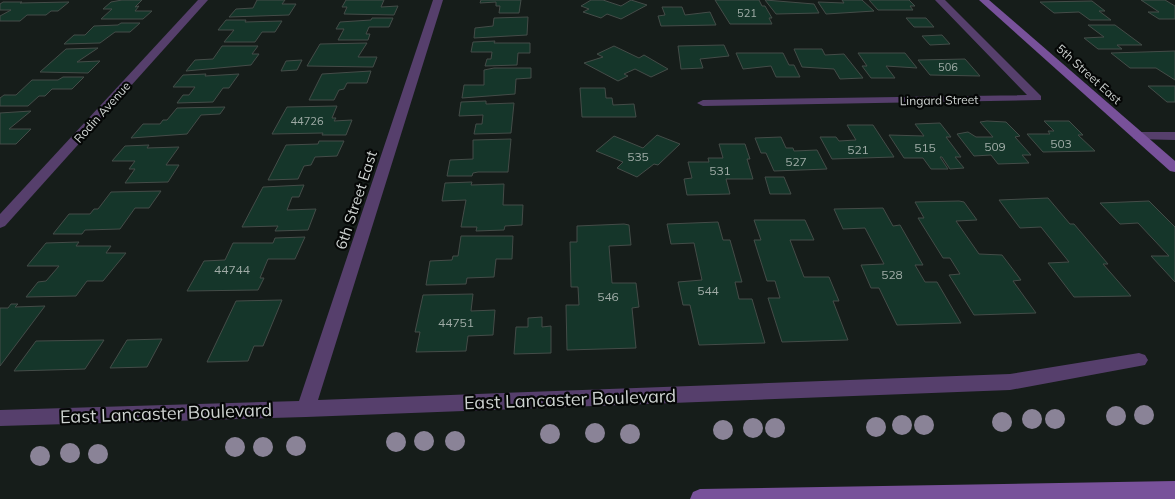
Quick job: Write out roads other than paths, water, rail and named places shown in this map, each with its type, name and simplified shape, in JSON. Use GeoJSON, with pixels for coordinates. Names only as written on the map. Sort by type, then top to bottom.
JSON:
{"type":"FeatureCollection","features":[{"type":"Feature","properties":{"kind":"street","name":"Rodin Avenue"},"geometry":{"type":"LineString","coordinates":[[0,223],[203,0]]}},
{"type":"Feature","properties":{"kind":"street","name":"6th Street East"},"geometry":{"type":"LineString","coordinates":[[306,409],[438,0]]}},
{"type":"Feature","properties":{"kind":"street","name":"Lingard Street"},"geometry":{"type":"LineString","coordinates":[[703,103],[1037,98],[940,0]]}},
{"type":"Feature","properties":{"kind":"street","name":"5th Street East"},"geometry":{"type":"LineString","coordinates":[[984,0],[1175,168]]}},
{"type":"Feature","properties":{"kind":"street"},"geometry":{"type":"LineString","coordinates":[[1138,136],[1175,136]]}},
{"type":"Feature","properties":{"kind":"street","name":"East Lancaster Boulevard"},"geometry":{"type":"LineString","coordinates":[[0,418],[306,409],[1010,382],[1139,360]]}},
{"type":"Feature","properties":{"kind":"street"},"geometry":{"type":"LineString","coordinates":[[700,499],[1175,491]]}}]}
